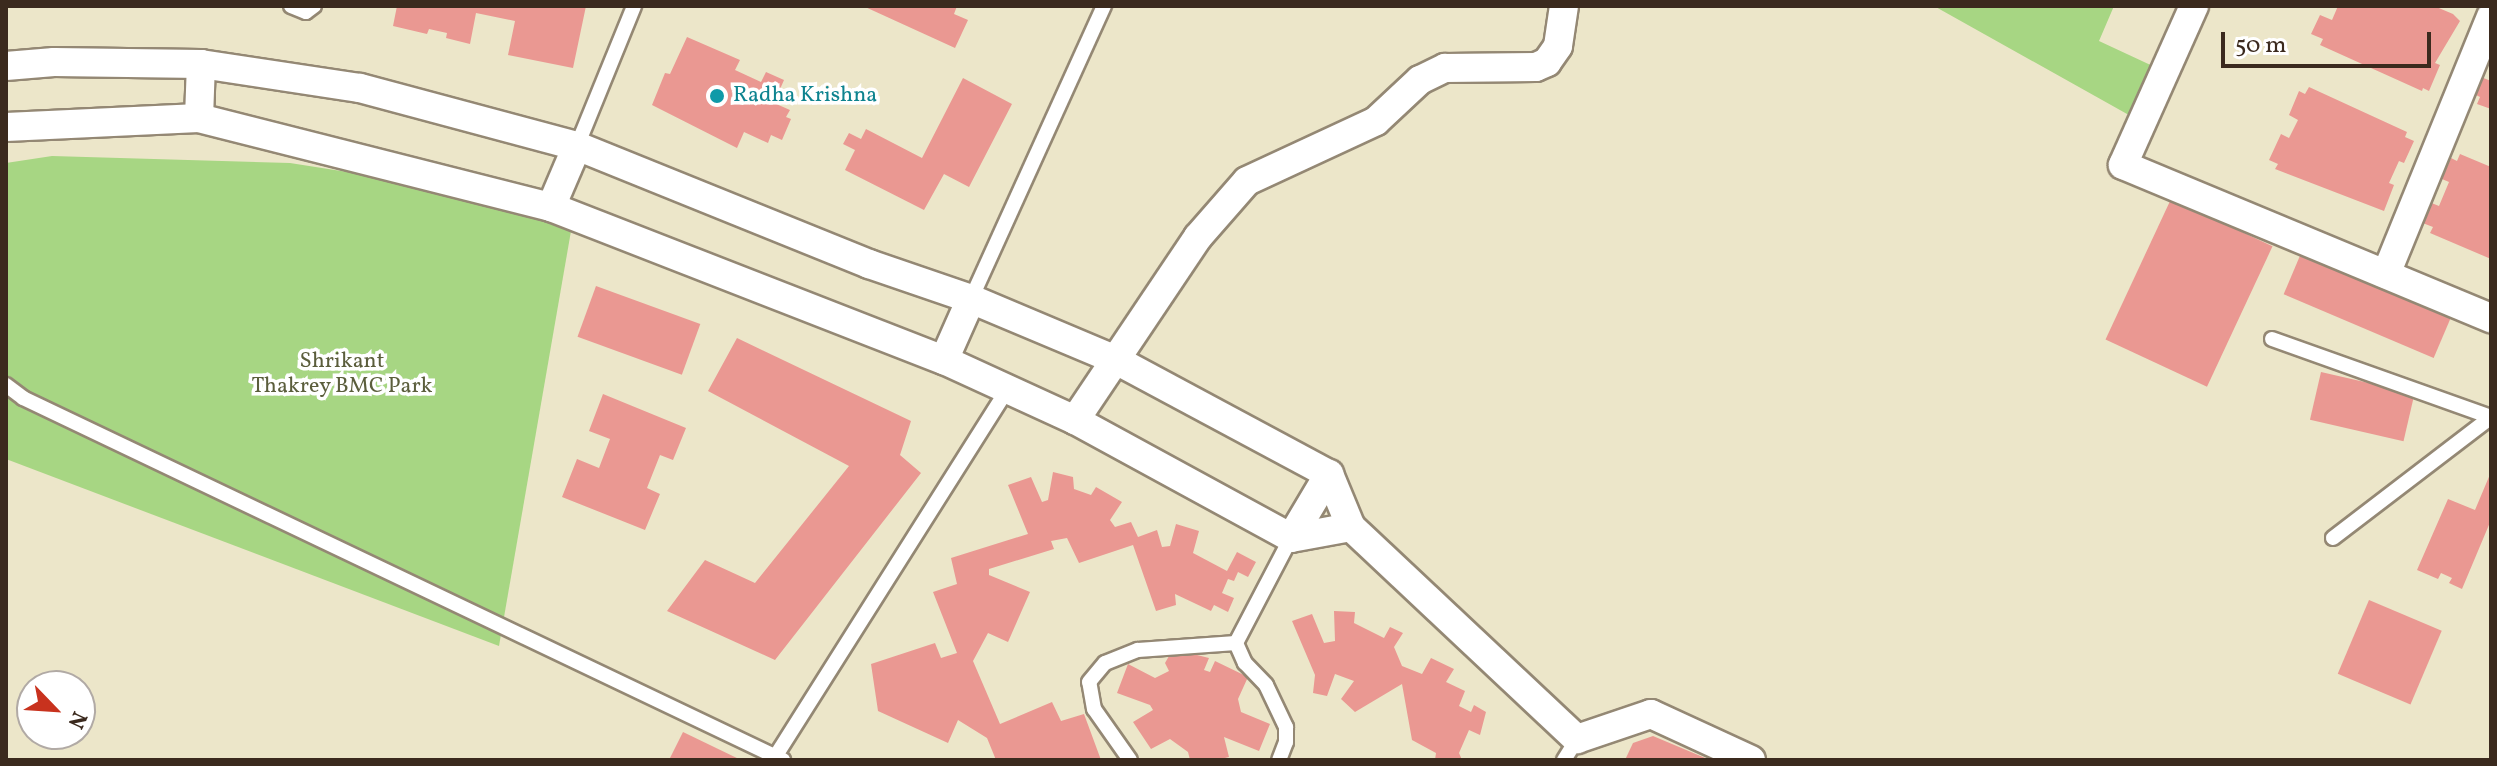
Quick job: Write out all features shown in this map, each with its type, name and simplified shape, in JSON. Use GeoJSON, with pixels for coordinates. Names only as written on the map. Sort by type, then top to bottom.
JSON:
{"type":"FeatureCollection","features":[{"type":"Feature","properties":{"kind":"street"},"geometry":{"type":"LineString","coordinates":[[1075,420],[1198,237],[1247,181],[1376,121],[1420,80],[1445,68],[1536,67],[1547,62],[1558,46],[1564,6]]}},
{"type":"Feature","properties":{"kind":"street"},"geometry":{"type":"LineString","coordinates":[[2194,6],[2123,165],[2491,318]]}},
{"type":"Feature","properties":{"kind":"street"},"geometry":{"type":"LineString","coordinates":[[2386,274],[2491,17]]}},
{"type":"Feature","properties":{"kind":"street"},"geometry":{"type":"LineString","coordinates":[[6,66],[54,62],[201,64],[360,88],[577,146],[869,264],[971,299],[1116,360],[1329,474],[1351,527],[1570,749],[1651,714],[1751,760]]}},
{"type":"Feature","properties":{"kind":"street"},"geometry":{"type":"LineString","coordinates":[[199,118],[201,64]]}},
{"type":"Feature","properties":{"kind":"street"},"geometry":{"type":"LineString","coordinates":[[6,127],[199,118],[551,207],[944,360],[1075,420],[1291,538],[1351,527]]}},
{"type":"Feature","properties":{"kind":"street"},"geometry":{"type":"LineString","coordinates":[[551,207],[577,146]]}},
{"type":"Feature","properties":{"kind":"street"},"geometry":{"type":"LineString","coordinates":[[944,360],[971,299]]}},
{"type":"Feature","properties":{"kind":"street"},"geometry":{"type":"LineString","coordinates":[[1291,538],[1329,474]]}},
{"type":"Feature","properties":{"kind":"lane"},"geometry":{"type":"LineString","coordinates":[[291,6],[306,12],[314,6]]}},
{"type":"Feature","properties":{"kind":"lane"},"geometry":{"type":"LineString","coordinates":[[577,146],[634,6]]}},
{"type":"Feature","properties":{"kind":"lane"},"geometry":{"type":"LineString","coordinates":[[971,299],[1104,6]]}},
{"type":"Feature","properties":{"kind":"lane"},"geometry":{"type":"LineString","coordinates":[[2272,339],[2491,417]]}},
{"type":"Feature","properties":{"kind":"lane"},"geometry":{"type":"LineString","coordinates":[[6,385],[23,398],[779,758],[1008,389]]}},
{"type":"Feature","properties":{"kind":"lane"},"geometry":{"type":"LineString","coordinates":[[2333,538],[2491,417]]}},
{"type":"Feature","properties":{"kind":"lane"},"geometry":{"type":"LineString","coordinates":[[1236,643],[1291,538]]}},
{"type":"Feature","properties":{"kind":"lane"},"geometry":{"type":"LineString","coordinates":[[1130,760],[1094,709],[1089,682],[1105,663],[1138,650],[1236,643]]}},
{"type":"Feature","properties":{"kind":"lane"},"geometry":{"type":"LineString","coordinates":[[1236,643],[1245,663],[1266,685],[1286,727],[1286,742],[1279,760]]}},
{"type":"Feature","properties":{"kind":"green space"},"geometry":{"type":"Polygon","coordinates":[[[1934,6],[2114,6],[2099,41],[2157,68],[2136,119],[1934,6]]]}},
{"type":"Feature","properties":{"kind":"green space","name":"Shrikant Thakrey BMC Park"},"geometry":{"type":"Polygon","coordinates":[[[52,156],[290,163],[456,189],[571,231],[499,646],[6,459],[6,163],[52,156]]]}},
{"type":"Feature","properties":{"kind":"building"},"geometry":{"type":"Polygon","coordinates":[[[397,6],[586,6],[573,68],[508,55],[515,21],[476,13],[470,44],[446,38],[447,33],[429,29],[427,34],[393,26],[397,6]]]}},
{"type":"Feature","properties":{"kind":"building"},"geometry":{"type":"Polygon","coordinates":[[[863,6],[957,6],[954,14],[968,20],[955,48],[863,6]]]}},
{"type":"Feature","properties":{"kind":"building"},"geometry":{"type":"Polygon","coordinates":[[[2338,6],[2434,6],[2453,14],[2460,21],[2435,63],[2440,65],[2429,91],[2423,88],[2422,91],[2320,45],[2323,39],[2311,34],[2320,15],[2332,20],[2338,6]]]}},
{"type":"Feature","properties":{"kind":"building","name":"Radha Krishna"},"geometry":{"type":"Polygon","coordinates":[[[687,37],[740,60],[735,70],[761,82],[766,72],[784,80],[774,103],[790,110],[786,117],[791,119],[782,140],[771,135],[768,143],[744,132],[737,148],[652,105],[665,73],[670,74],[687,37]]]}},
{"type":"Feature","properties":{"kind":"building"},"geometry":{"type":"Polygon","coordinates":[[[2481,77],[2491,81],[2491,109],[2477,104],[2480,97],[2474,94],[2481,77]]]}},
{"type":"Feature","properties":{"kind":"building"},"geometry":{"type":"Polygon","coordinates":[[[963,78],[1012,104],[969,187],[944,174],[924,210],[845,170],[855,150],[843,144],[849,133],[861,139],[866,129],[922,158],[963,78]]]}},
{"type":"Feature","properties":{"kind":"building"},"geometry":{"type":"Polygon","coordinates":[[[2309,87],[2407,132],[2405,137],[2414,141],[2404,163],[2399,161],[2389,183],[2394,185],[2384,211],[2275,169],[2278,164],[2269,160],[2281,134],[2289,138],[2298,120],[2289,115],[2299,91],[2305,94],[2309,87]]]}},
{"type":"Feature","properties":{"kind":"building"},"geometry":{"type":"Polygon","coordinates":[[[2460,154],[2491,167],[2491,259],[2430,233],[2433,227],[2420,222],[2429,202],[2439,206],[2449,182],[2442,179],[2451,158],[2457,161],[2460,154]]]}},
{"type":"Feature","properties":{"kind":"building"},"geometry":{"type":"Polygon","coordinates":[[[2171,199],[2273,246],[2207,387],[2105,339],[2171,199]]]}},
{"type":"Feature","properties":{"kind":"building"},"geometry":{"type":"Polygon","coordinates":[[[2302,251],[2452,315],[2434,358],[2284,294],[2302,251]]]}},
{"type":"Feature","properties":{"kind":"building"},"geometry":{"type":"Polygon","coordinates":[[[596,286],[700,324],[682,375],[578,337],[596,286]]]}},
{"type":"Feature","properties":{"kind":"building"},"geometry":{"type":"Polygon","coordinates":[[[737,338],[911,421],[900,455],[921,473],[775,660],[667,611],[705,560],[755,583],[849,466],[708,391],[737,338]]]}},
{"type":"Feature","properties":{"kind":"building"},"geometry":{"type":"Polygon","coordinates":[[[2321,372],[2415,394],[2404,441],[2310,420],[2321,372]]]}},
{"type":"Feature","properties":{"kind":"building"},"geometry":{"type":"Polygon","coordinates":[[[603,394],[686,428],[673,460],[660,455],[647,488],[660,494],[645,530],[562,497],[577,459],[599,468],[610,439],[589,431],[603,394]]]}},
{"type":"Feature","properties":{"kind":"building"},"geometry":{"type":"Polygon","coordinates":[[[1053,472],[1073,477],[1074,489],[1091,495],[1096,487],[1122,502],[1110,520],[1115,527],[1131,522],[1138,537],[1157,530],[1162,547],[1170,546],[1176,524],[1199,531],[1193,553],[1227,571],[1237,552],[1256,562],[1248,577],[1238,572],[1234,581],[1228,579],[1222,593],[1234,598],[1228,612],[1214,605],[1211,611],[1175,594],[1176,605],[1156,611],[1133,545],[1079,563],[1067,538],[1051,541],[1054,549],[989,569],[989,575],[1030,592],[1008,642],[988,633],[973,661],[1000,724],[1052,702],[1061,721],[1084,714],[1101,760],[996,760],[987,738],[958,720],[948,743],[878,711],[871,664],[935,643],[941,658],[957,653],[933,592],[957,584],[951,558],[1028,534],[1008,485],[1031,477],[1042,502],[1048,500],[1053,472]]]}},
{"type":"Feature","properties":{"kind":"building"},"geometry":{"type":"Polygon","coordinates":[[[2491,472],[2491,520],[2462,589],[2449,583],[2452,578],[2441,573],[2438,579],[2417,570],[2448,499],[2475,510],[2491,472]]]}},
{"type":"Feature","properties":{"kind":"building"},"geometry":{"type":"Polygon","coordinates":[[[2369,600],[2442,631],[2410,705],[2338,674],[2369,600]]]}},
{"type":"Feature","properties":{"kind":"building"},"geometry":{"type":"Polygon","coordinates":[[[1334,611],[1355,612],[1354,623],[1384,638],[1390,627],[1403,633],[1394,647],[1402,666],[1422,674],[1431,658],[1454,669],[1446,682],[1465,691],[1459,706],[1471,712],[1474,705],[1486,712],[1480,735],[1469,730],[1459,753],[1462,760],[1435,760],[1436,753],[1412,740],[1402,684],[1355,712],[1341,699],[1354,681],[1335,674],[1327,696],[1313,693],[1315,675],[1292,621],[1312,614],[1324,643],[1335,641],[1334,611]]]}},
{"type":"Feature","properties":{"kind":"building"},"geometry":{"type":"Polygon","coordinates":[[[1173,649],[1209,658],[1204,670],[1210,672],[1215,661],[1248,677],[1238,699],[1241,712],[1270,724],[1259,751],[1224,737],[1229,757],[1217,760],[1190,760],[1188,752],[1170,739],[1151,749],[1133,722],[1153,710],[1150,705],[1117,693],[1128,664],[1155,678],[1169,671],[1165,663],[1173,649]]]}},
{"type":"Feature","properties":{"kind":"building"},"geometry":{"type":"Polygon","coordinates":[[[683,732],[741,760],[669,760],[683,732]]]}},
{"type":"Feature","properties":{"kind":"building"},"geometry":{"type":"Polygon","coordinates":[[[1653,736],[1710,760],[1625,760],[1633,743],[1653,736]]]}},
{"type":"Feature","properties":{"kind":"place","name":"Radha Krishna"},"geometry":{"type":"Point","coordinates":[717,96]}}]}
